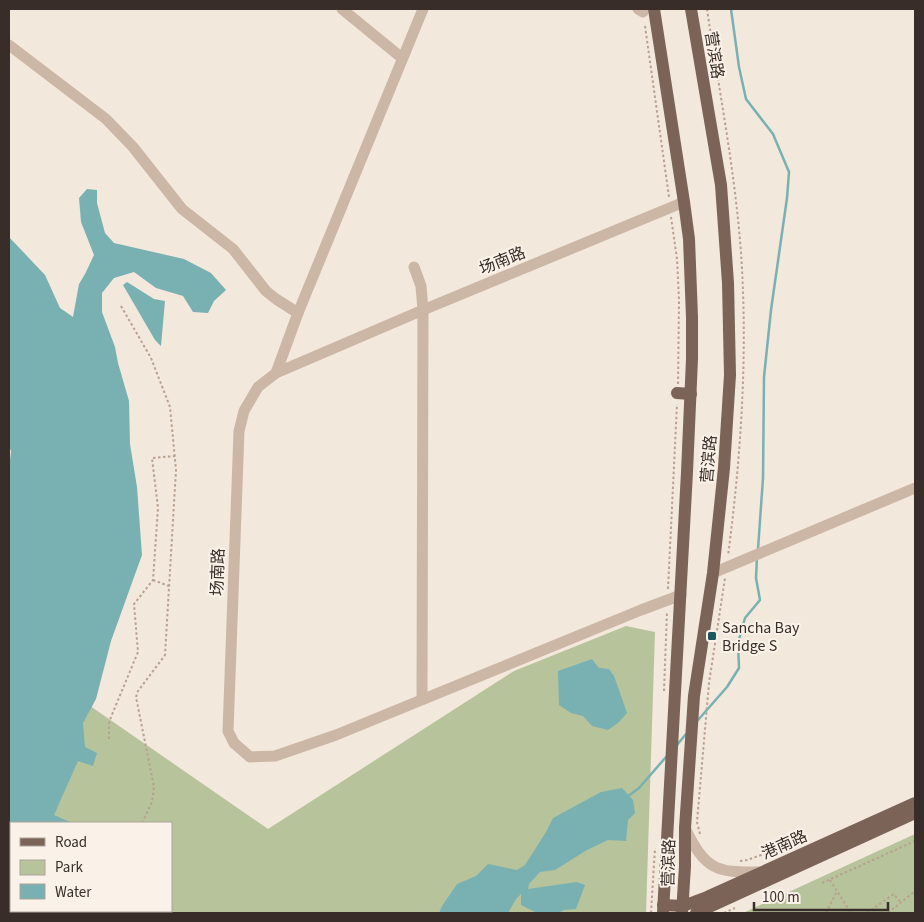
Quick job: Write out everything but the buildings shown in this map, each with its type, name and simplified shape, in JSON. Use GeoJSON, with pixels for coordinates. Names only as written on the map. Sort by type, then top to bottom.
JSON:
{"type":"FeatureCollection","features":[{"type":"Feature","properties":{"kind":"main road","name":"营滨路"},"geometry":{"type":"LineString","coordinates":[[682,910],[685,828],[694,696],[712,573],[724,468],[730,375],[728,284],[721,185],[692,9]]}},
{"type":"Feature","properties":{"kind":"main road","name":"营滨路"},"geometry":{"type":"LineString","coordinates":[[645,10],[684,202],[689,239],[692,326],[691,394],[663,909]]}},
{"type":"Feature","properties":{"kind":"main road"},"geometry":{"type":"LineString","coordinates":[[677,393],[691,394]]}},
{"type":"Feature","properties":{"kind":"main road","name":"港南路"},"geometry":{"type":"LineString","coordinates":[[663,909],[682,910],[706,897],[915,802]]}},
{"type":"Feature","properties":{"kind":"main road","name":"港南路"},"geometry":{"type":"LineString","coordinates":[[696,913],[915,813]]}},
{"type":"Feature","properties":{"kind":"street"},"geometry":{"type":"LineString","coordinates":[[342,9],[402,58]]}},
{"type":"Feature","properties":{"kind":"street"},"geometry":{"type":"LineString","coordinates":[[276,373],[298,313],[423,9]]}},
{"type":"Feature","properties":{"kind":"street"},"geometry":{"type":"LineString","coordinates":[[9,45],[106,119],[133,147],[182,210],[233,249],[266,291],[298,313]]}},
{"type":"Feature","properties":{"kind":"street","name":"场南路"},"geometry":{"type":"LineString","coordinates":[[680,595],[336,735],[275,756],[250,757],[234,744],[228,731],[239,430],[244,411],[258,388],[276,373],[684,202]]}},
{"type":"Feature","properties":{"kind":"street"},"geometry":{"type":"LineString","coordinates":[[414,267],[421,286],[423,310],[422,699]]}},
{"type":"Feature","properties":{"kind":"street"},"geometry":{"type":"LineString","coordinates":[[712,573],[915,488]]}},
{"type":"Feature","properties":{"kind":"street"},"geometry":{"type":"LineString","coordinates":[[685,828],[695,848],[707,862],[718,869],[762,872]]}},
{"type":"Feature","properties":{"kind":"path"},"geometry":{"type":"LineString","coordinates":[[645,10],[677,259],[679,300],[677,393],[663,699]]}},
{"type":"Feature","properties":{"kind":"path"},"geometry":{"type":"LineString","coordinates":[[121,306],[151,358],[170,407],[176,470],[165,655],[136,696],[154,787],[152,802],[142,822]]}},
{"type":"Feature","properties":{"kind":"path"},"geometry":{"type":"LineString","coordinates":[[109,739],[111,717],[138,652],[134,604],[153,580],[158,508],[152,458],[175,456]]}},
{"type":"Feature","properties":{"kind":"path"},"geometry":{"type":"LineString","coordinates":[[153,580],[169,586]]}},
{"type":"Feature","properties":{"kind":"path"},"geometry":{"type":"LineString","coordinates":[[701,839],[698,822],[709,683]]}},
{"type":"Feature","properties":{"kind":"path"},"geometry":{"type":"LineString","coordinates":[[822,883],[915,841]]}},
{"type":"Feature","properties":{"kind":"path"},"geometry":{"type":"LineString","coordinates":[[740,861],[767,853]]}},
{"type":"Feature","properties":{"kind":"path"},"geometry":{"type":"LineString","coordinates":[[830,880],[851,913]]}},
{"type":"Feature","properties":{"kind":"path"},"geometry":{"type":"LineString","coordinates":[[826,913],[837,891]]}},
{"type":"Feature","properties":{"kind":"path"},"geometry":{"type":"LineString","coordinates":[[888,913],[915,891]]}},
{"type":"Feature","properties":{"kind":"path"},"geometry":{"type":"LineString","coordinates":[[867,913],[894,894],[901,903]]}},
{"type":"Feature","properties":{"kind":"green space"},"geometry":{"type":"Polygon","coordinates":[[[626,626],[655,632],[646,913],[9,913],[10,838],[10,912],[172,912],[172,822],[20,822],[80,699],[268,829],[514,671],[626,626]]]}},
{"type":"Feature","properties":{"kind":"green space"},"geometry":{"type":"Polygon","coordinates":[[[915,834],[915,913],[743,913],[915,834]]]}},
{"type":"Feature","properties":{"kind":"water"},"geometry":{"type":"Polygon","coordinates":[[[87,189],[97,190],[97,203],[105,233],[114,243],[184,259],[211,273],[226,290],[214,301],[208,313],[193,312],[183,296],[156,288],[134,272],[114,278],[102,293],[102,312],[115,347],[129,401],[130,444],[137,487],[142,555],[111,641],[96,699],[83,723],[85,747],[97,753],[93,766],[78,761],[54,815],[70,822],[10,822],[9,885],[9,470],[11,451],[9,447],[9,237],[45,275],[60,308],[73,317],[79,284],[94,255],[81,222],[79,198],[87,189]]]}},
{"type":"Feature","properties":{"kind":"water"},"geometry":{"type":"Polygon","coordinates":[[[127,282],[154,299],[165,301],[161,346],[155,340],[123,285],[127,282]]]}},
{"type":"Feature","properties":{"kind":"water"},"geometry":{"type":"Polygon","coordinates":[[[592,659],[599,668],[609,669],[614,676],[627,713],[608,730],[592,726],[583,716],[571,713],[559,705],[558,671],[592,659]]]}},
{"type":"Feature","properties":{"kind":"water"},"geometry":{"type":"Polygon","coordinates":[[[622,788],[633,800],[635,813],[628,820],[626,841],[608,840],[587,850],[555,870],[540,872],[529,884],[528,889],[577,882],[585,885],[576,909],[564,910],[558,913],[537,913],[521,905],[521,894],[508,913],[439,913],[457,884],[476,876],[488,864],[517,870],[525,865],[553,818],[601,792],[622,788]]]}},
{"type":"Feature","properties":{"kind":"waterway"},"geometry":{"type":"LineString","coordinates":[[731,9],[739,67],[746,99],[773,134],[789,172],[764,377],[763,478],[758,549]]}},
{"type":"Feature","properties":{"kind":"waterway"},"geometry":{"type":"LineString","coordinates":[[698,720],[727,687],[739,668],[738,643],[745,618],[760,600],[756,578],[757,557]]}},
{"type":"Feature","properties":{"kind":"waterway"},"geometry":{"type":"LineString","coordinates":[[677,745],[686,734]]}},
{"type":"Feature","properties":{"kind":"waterway"},"geometry":{"type":"LineString","coordinates":[[627,797],[639,788],[666,757]]}},
{"type":"Feature","properties":{"kind":"place","name":"Sancha Bay Bridge S"},"geometry":{"type":"Point","coordinates":[712,636]}}]}
